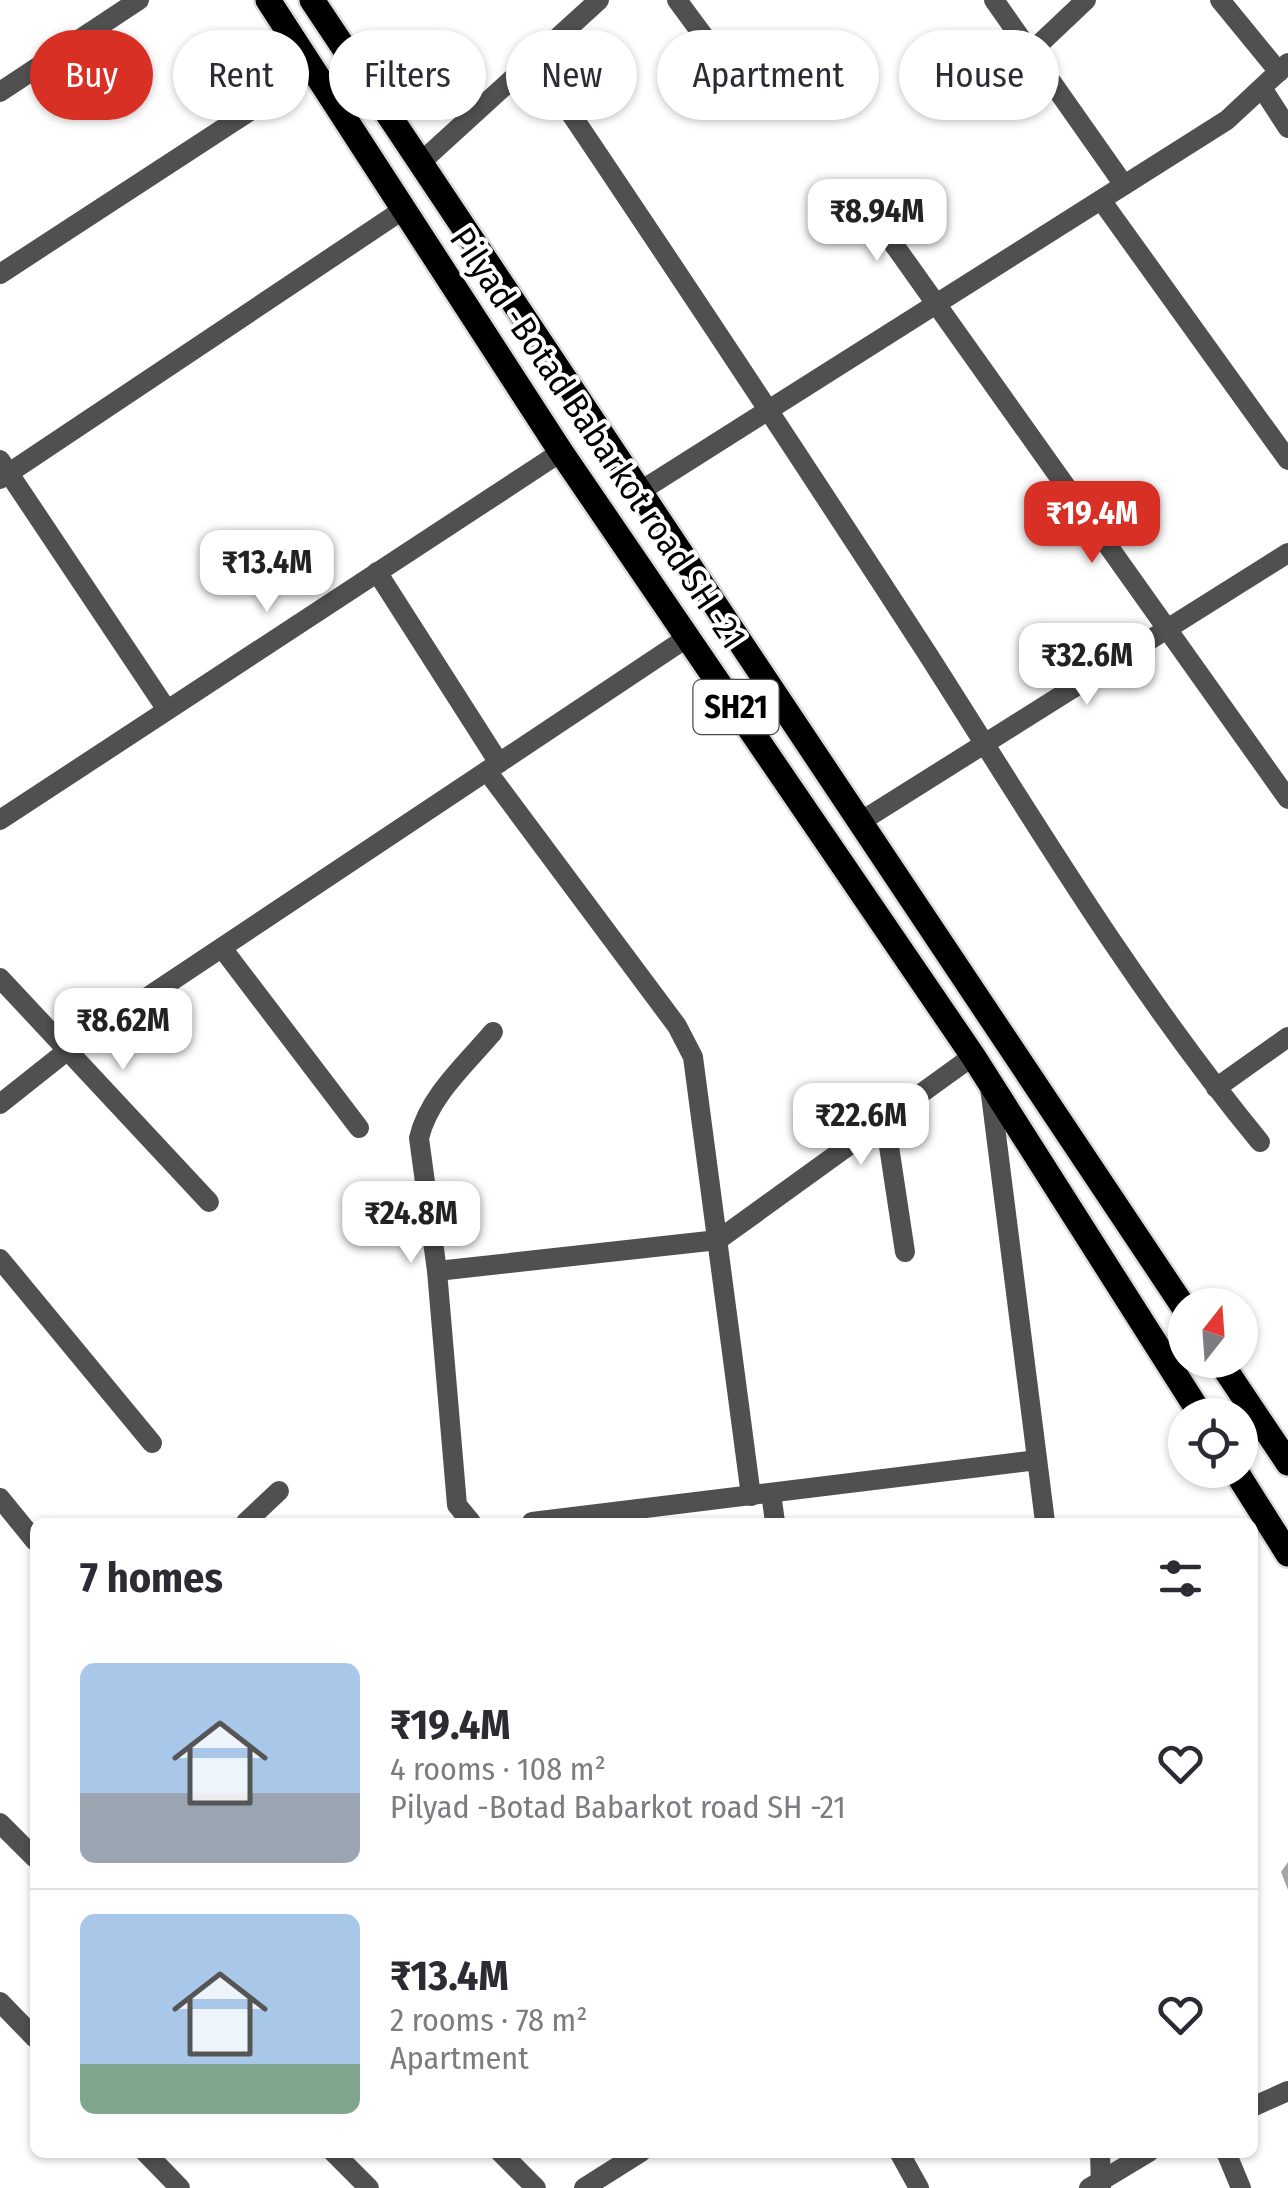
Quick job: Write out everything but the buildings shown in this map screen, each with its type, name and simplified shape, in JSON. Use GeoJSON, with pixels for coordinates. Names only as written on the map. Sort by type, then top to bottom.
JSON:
{"type":"FeatureCollection","features":[{"type":"Feature","properties":{"kind":"main road","name":"Pilyad -Botad Babarkot road SH -21"},"geometry":{"type":"LineString","coordinates":[[268,0],[561,452],[974,1056],[1189,1398]]}},
{"type":"Feature","properties":{"kind":"main road","name":"Pilyad -Botad Babarkot road SH -21"},"geometry":{"type":"LineString","coordinates":[[312,0],[1171,1288]]}},
{"type":"Feature","properties":{"kind":"main road"},"geometry":{"type":"LineString","coordinates":[[1082,1228],[1118,1209]]}},
{"type":"Feature","properties":{"kind":"main road"},"geometry":{"type":"LineString","coordinates":[[1235,1378],[1278,1431],[1288,1462]]}},
{"type":"Feature","properties":{"kind":"main road"},"geometry":{"type":"LineString","coordinates":[[1246,1488],[1288,1554]]}},
{"type":"Feature","properties":{"kind":"street"},"geometry":{"type":"LineString","coordinates":[[0,92],[139,0]]}},
{"type":"Feature","properties":{"kind":"street"},"geometry":{"type":"LineString","coordinates":[[566,30],[599,0]]}},
{"type":"Feature","properties":{"kind":"street"},"geometry":{"type":"LineString","coordinates":[[677,0],[699,30]]}},
{"type":"Feature","properties":{"kind":"street"},"geometry":{"type":"LineString","coordinates":[[994,0],[1016,30]]}},
{"type":"Feature","properties":{"kind":"street"},"geometry":{"type":"LineString","coordinates":[[1054,30],[1086,0]]}},
{"type":"Feature","properties":{"kind":"street"},"geometry":{"type":"LineString","coordinates":[[639,492],[1227,120],[1284,68],[1220,0]]}},
{"type":"Feature","properties":{"kind":"street"},"geometry":{"type":"LineString","coordinates":[[0,274],[313,70]]}},
{"type":"Feature","properties":{"kind":"street"},"geometry":{"type":"LineString","coordinates":[[420,163],[506,85]]}},
{"type":"Feature","properties":{"kind":"street"},"geometry":{"type":"LineString","coordinates":[[1262,88],[1288,128]]}},
{"type":"Feature","properties":{"kind":"street"},"geometry":{"type":"LineString","coordinates":[[1059,90],[1124,185]]}},
{"type":"Feature","properties":{"kind":"street"},"geometry":{"type":"LineString","coordinates":[[575,120],[770,410],[1119,954],[1260,1142]]}},
{"type":"Feature","properties":{"kind":"street"},"geometry":{"type":"LineString","coordinates":[[858,194],[1288,799]]}},
{"type":"Feature","properties":{"kind":"street"},"geometry":{"type":"LineString","coordinates":[[1101,200],[1288,460]]}},
{"type":"Feature","properties":{"kind":"street"},"geometry":{"type":"LineString","coordinates":[[167,710],[3,471],[404,209]]}},
{"type":"Feature","properties":{"kind":"street"},"geometry":{"type":"LineString","coordinates":[[0,820],[561,452]]}},
{"type":"Feature","properties":{"kind":"street"},"geometry":{"type":"LineString","coordinates":[[860,822],[1288,553]]}},
{"type":"Feature","properties":{"kind":"street"},"geometry":{"type":"LineString","coordinates":[[378,572],[493,767],[677,1026],[693,1057],[718,1240],[761,1494],[773,1518]]}},
{"type":"Feature","properties":{"kind":"street"},"geometry":{"type":"LineString","coordinates":[[0,1104],[68,1050],[688,638]]}},
{"type":"Feature","properties":{"kind":"street"},"geometry":{"type":"LineString","coordinates":[[222,948],[360,1128]]}},
{"type":"Feature","properties":{"kind":"street"},"geometry":{"type":"LineString","coordinates":[[0,978],[209,1202]]}},
{"type":"Feature","properties":{"kind":"street"},"geometry":{"type":"LineString","coordinates":[[467,1518],[458,1506],[437,1271],[418,1138],[424,1117],[434,1102],[493,1032]]}},
{"type":"Feature","properties":{"kind":"street"},"geometry":{"type":"LineString","coordinates":[[1216,1088],[1288,1037]]}},
{"type":"Feature","properties":{"kind":"street"},"geometry":{"type":"LineString","coordinates":[[437,1271],[718,1240],[974,1056]]}},
{"type":"Feature","properties":{"kind":"street"},"geometry":{"type":"LineString","coordinates":[[989,1080],[1045,1518]]}},
{"type":"Feature","properties":{"kind":"street"},"geometry":{"type":"LineString","coordinates":[[885,1120],[905,1252]]}},
{"type":"Feature","properties":{"kind":"street"},"geometry":{"type":"LineString","coordinates":[[0,1259],[152,1443]]}},
{"type":"Feature","properties":{"kind":"street"},"geometry":{"type":"LineString","coordinates":[[565,1518],[1038,1460]]}},
{"type":"Feature","properties":{"kind":"street"},"geometry":{"type":"LineString","coordinates":[[250,1518],[279,1491]]}},
{"type":"Feature","properties":{"kind":"street"},"geometry":{"type":"LineString","coordinates":[[0,1498],[30,1535]]}},
{"type":"Feature","properties":{"kind":"street"},"geometry":{"type":"LineString","coordinates":[[0,1823],[30,1853]]}},
{"type":"Feature","properties":{"kind":"street"},"geometry":{"type":"LineString","coordinates":[[0,2002],[30,2033]]}},
{"type":"Feature","properties":{"kind":"street"},"geometry":{"type":"LineString","coordinates":[[1258,2104],[1288,2092]]}},
{"type":"Feature","properties":{"kind":"street"},"geometry":{"type":"LineString","coordinates":[[151,2158],[180,2188]]}},
{"type":"Feature","properties":{"kind":"street"},"geometry":{"type":"LineString","coordinates":[[339,2158],[369,2188]]}},
{"type":"Feature","properties":{"kind":"street"},"geometry":{"type":"LineString","coordinates":[[506,2158],[536,2188]]}},
{"type":"Feature","properties":{"kind":"street"},"geometry":{"type":"LineString","coordinates":[[584,2188],[631,2158]]}},
{"type":"Feature","properties":{"kind":"street"},"geometry":{"type":"LineString","coordinates":[[902,2158],[919,2188]]}},
{"type":"Feature","properties":{"kind":"street"},"geometry":{"type":"LineString","coordinates":[[1097,2185],[1099,2158]]}},
{"type":"Feature","properties":{"kind":"street"},"geometry":{"type":"LineString","coordinates":[[1097,2185],[1140,2158]]}},
{"type":"Feature","properties":{"kind":"street"},"geometry":{"type":"LineString","coordinates":[[1228,2158],[1241,2188]]}}]}
